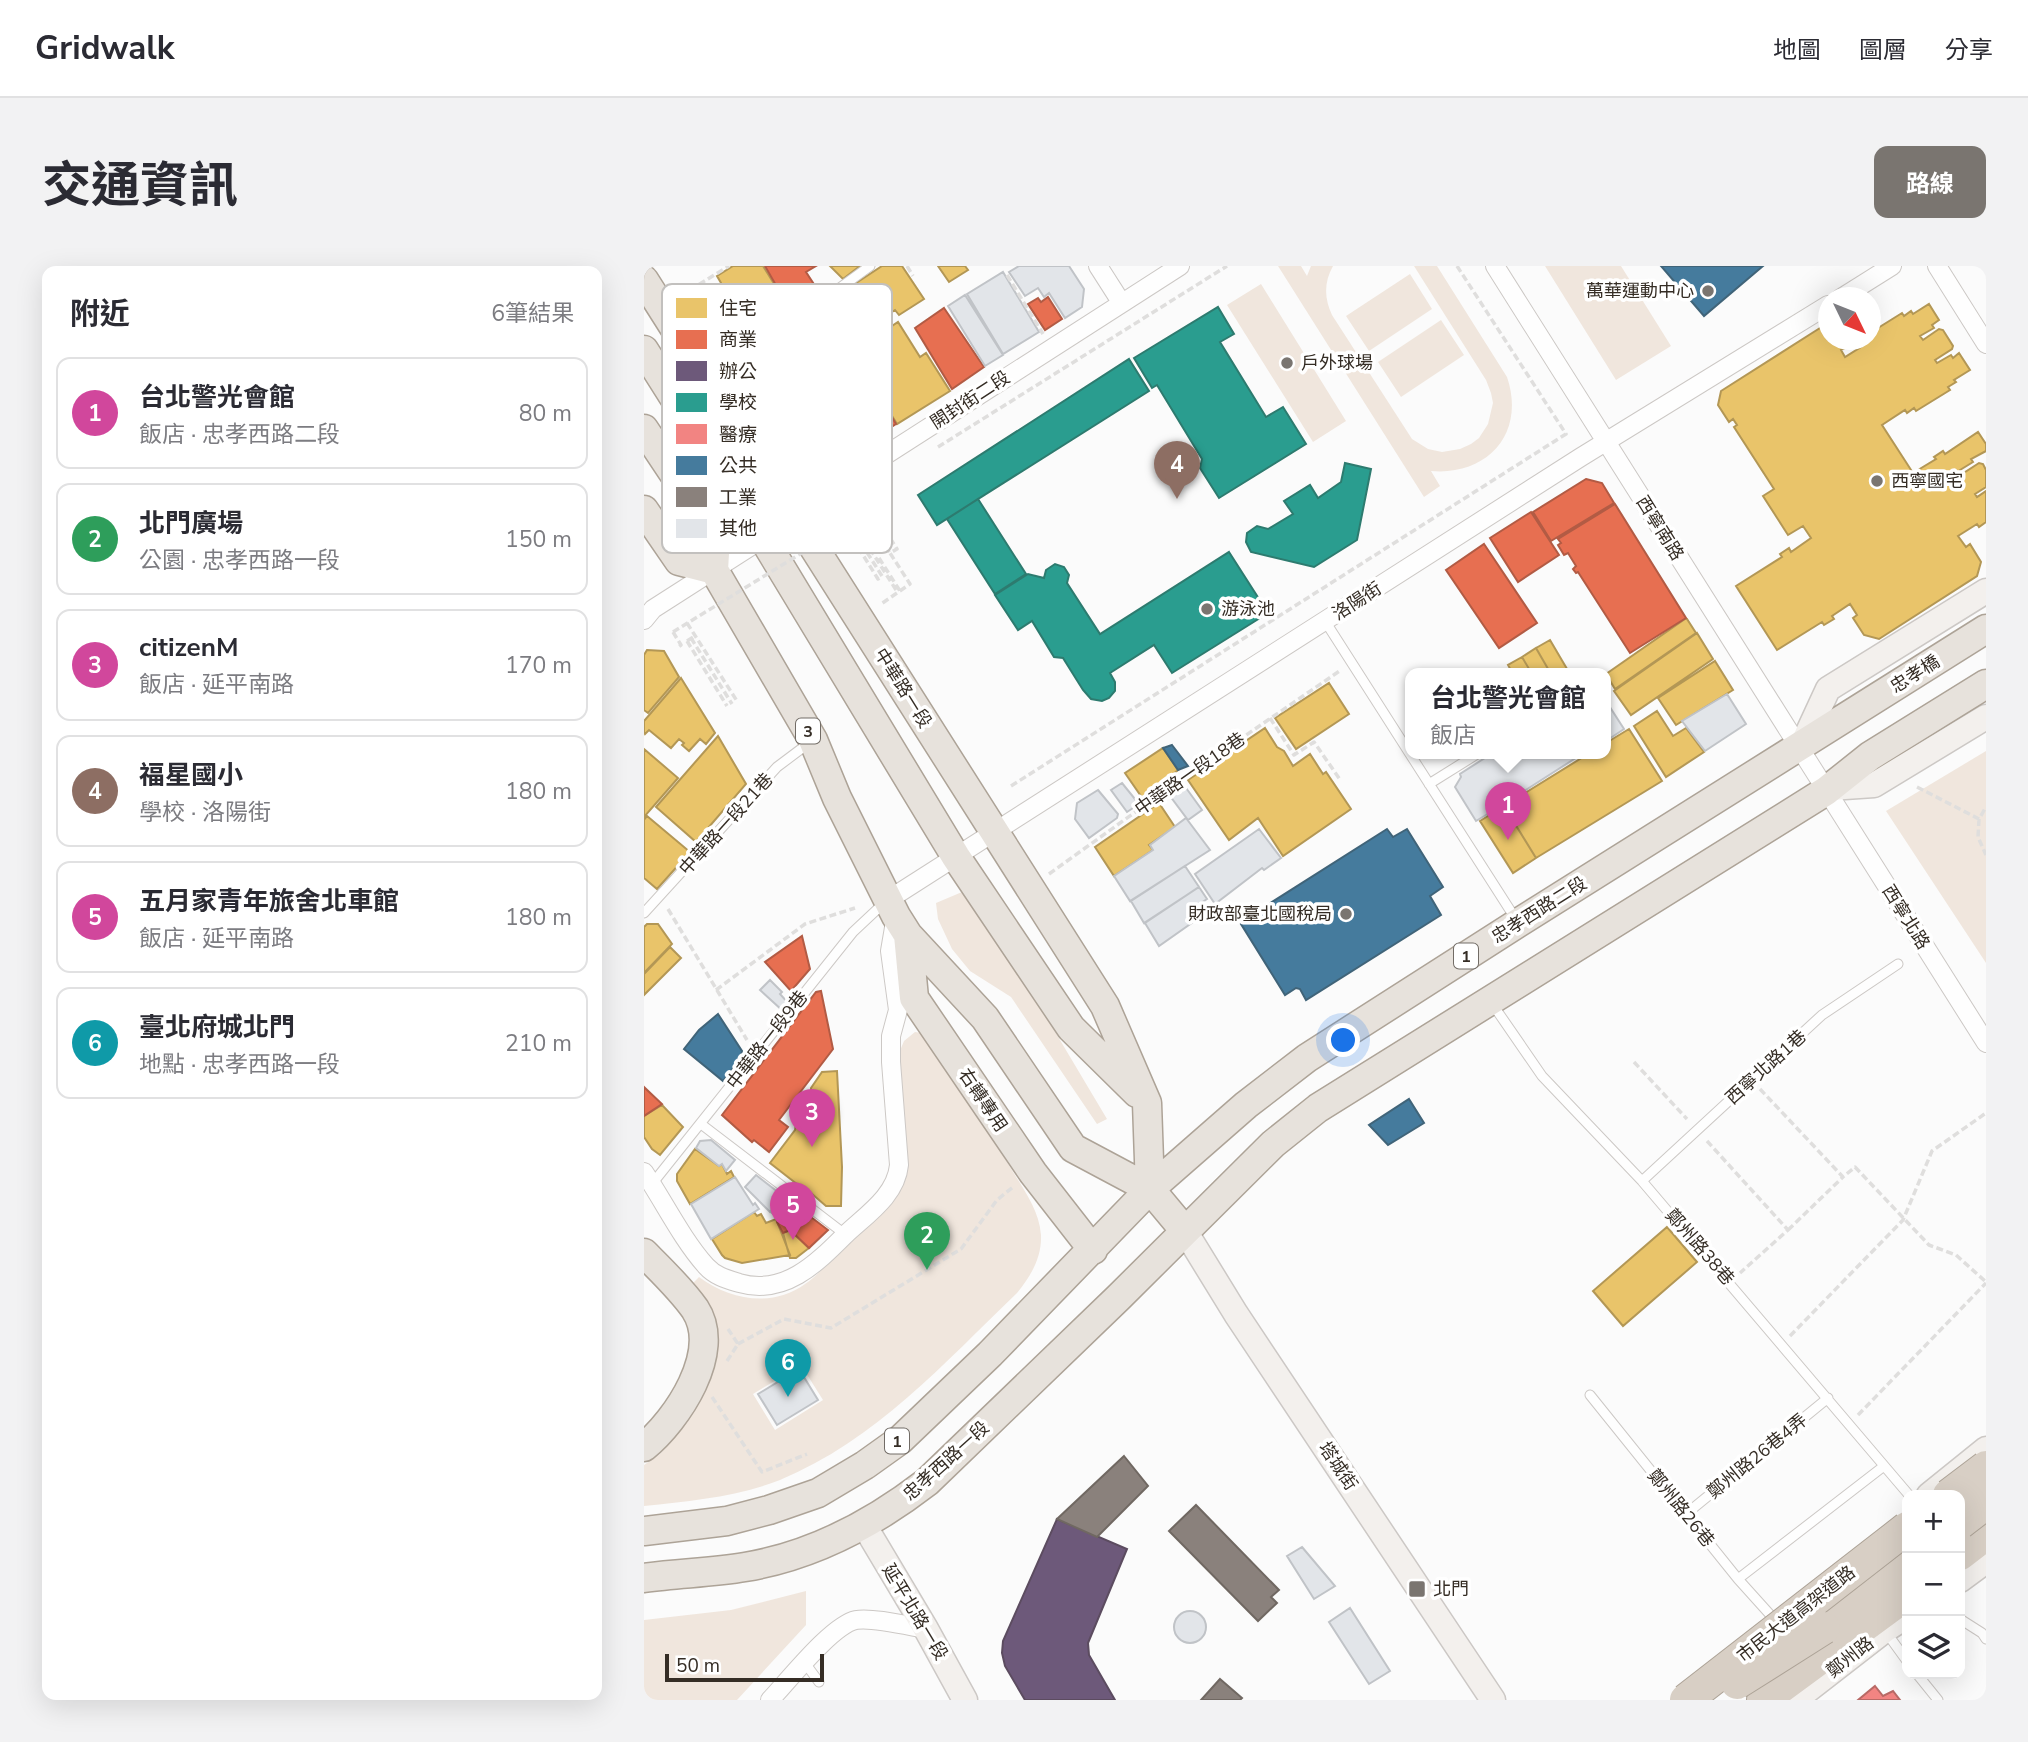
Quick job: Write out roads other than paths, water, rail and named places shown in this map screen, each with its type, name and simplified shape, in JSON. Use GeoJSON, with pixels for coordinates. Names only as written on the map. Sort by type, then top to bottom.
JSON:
{"type":"FeatureCollection","features":[{"type":"Feature","properties":{"kind":"highway"},"geometry":{"type":"LineString","coordinates":[[1952,1484],[1986,1467]]}},
{"type":"Feature","properties":{"kind":"highway"},"geometry":{"type":"LineString","coordinates":[[1965,1519],[1986,1503]]}},
{"type":"Feature","properties":{"kind":"highway","name":"市民大道高架道路"},"geometry":{"type":"LineString","coordinates":[[1678,1699],[1902,1532]]}},
{"type":"Feature","properties":{"kind":"highway"},"geometry":{"type":"LineString","coordinates":[[1961,1553],[1986,1534]]}},
{"type":"Feature","properties":{"kind":"highway"},"geometry":{"type":"LineString","coordinates":[[1736,1693],[1902,1568]]}},
{"type":"Feature","properties":{"kind":"highway"},"geometry":{"type":"LineString","coordinates":[[1736,1693],[1902,1597]]}},
{"type":"Feature","properties":{"kind":"main road","name":"中華路一段"},"geometry":{"type":"LineString","coordinates":[[644,280],[662,309]]}},
{"type":"Feature","properties":{"kind":"main road"},"geometry":{"type":"LineString","coordinates":[[644,350],[662,378]]}},
{"type":"Feature","properties":{"kind":"main road"},"geometry":{"type":"LineString","coordinates":[[644,429],[662,456]]}},
{"type":"Feature","properties":{"kind":"main road"},"geometry":{"type":"LineString","coordinates":[[644,510],[662,536]]}},
{"type":"Feature","properties":{"kind":"main road"},"geometry":{"type":"LineString","coordinates":[[674,553],[679,561],[714,570],[715,553]]}},
{"type":"Feature","properties":{"kind":"main road"},"geometry":{"type":"LineString","coordinates":[[772,553],[956,857],[1071,1028],[1147,1103]]}},
{"type":"Feature","properties":{"kind":"main road","name":"中華路一段"},"geometry":{"type":"LineString","coordinates":[[817,553],[1105,1006],[1147,1103],[1150,1189]]}},
{"type":"Feature","properties":{"kind":"main road","name":"3"},"geometry":{"type":"LineString","coordinates":[[714,570],[813,740],[837,798],[897,917],[985,1018],[1073,1148],[1150,1189],[1185,1231]]}},
{"type":"Feature","properties":{"kind":"main road","name":"忠孝橋"},"geometry":{"type":"LineString","coordinates":[[1844,718],[1986,629]]}},
{"type":"Feature","properties":{"kind":"main road"},"geometry":{"type":"LineString","coordinates":[[1185,1231],[1273,1144],[1318,1108],[1828,789],[1870,756],[1986,684]]}},
{"type":"Feature","properties":{"kind":"main road","name":"忠孝西路二段"},"geometry":{"type":"LineString","coordinates":[[1150,1189],[1246,1105],[1307,1058],[1844,718]]}},
{"type":"Feature","properties":{"kind":"main road","name":"右轉專用"},"geometry":{"type":"LineString","coordinates":[[897,917],[914,998],[1033,1173],[1093,1250]]}},
{"type":"Feature","properties":{"kind":"main road","name":"1"},"geometry":{"type":"LineString","coordinates":[[644,1531],[727,1521],[818,1493],[842,1481],[900,1440],[990,1354],[1150,1189]]}},
{"type":"Feature","properties":{"kind":"main road","name":"忠孝西路一段"},"geometry":{"type":"LineString","coordinates":[[644,1578],[748,1567],[791,1556],[864,1525],[896,1506],[927,1482],[1185,1231]]}},
{"type":"Feature","properties":{"kind":"main road"},"geometry":{"type":"LineString","coordinates":[[644,1253],[696,1311],[703,1330],[701,1361],[695,1378],[678,1407],[644,1447]]}},
{"type":"Feature","properties":{"kind":"street"},"geometry":{"type":"LineString","coordinates":[[1098,266],[1121,302]]}},
{"type":"Feature","properties":{"kind":"street","name":"開封街二段"},"geometry":{"type":"LineString","coordinates":[[892,451],[1180,266]]}},
{"type":"Feature","properties":{"kind":"street","name":"西寧南路"},"geometry":{"type":"LineString","coordinates":[[1495,266],[1605,443],[1828,789]]}},
{"type":"Feature","properties":{"kind":"street"},"geometry":{"type":"LineString","coordinates":[[1859,287],[1892,266]]}},
{"type":"Feature","properties":{"kind":"street"},"geometry":{"type":"LineString","coordinates":[[1937,266],[1986,344]]}},
{"type":"Feature","properties":{"kind":"street","name":"洛陽街"},"geometry":{"type":"LineString","coordinates":[[897,917],[956,857],[994,832],[1605,443],[1818,312]]}},
{"type":"Feature","properties":{"kind":"street","name":"開封街二段"},"geometry":{"type":"LineString","coordinates":[[644,620],[653,609],[740,553]]}},
{"type":"Feature","properties":{"kind":"street"},"geometry":{"type":"LineString","coordinates":[[1801,745],[1828,689],[1986,591]]}},
{"type":"Feature","properties":{"kind":"street"},"geometry":{"type":"LineString","coordinates":[[1828,789],[1874,785],[1986,717]]}},
{"type":"Feature","properties":{"kind":"street","name":"西寧北路"},"geometry":{"type":"LineString","coordinates":[[1828,789],[1986,1043]]}},
{"type":"Feature","properties":{"kind":"street"},"geometry":{"type":"LineString","coordinates":[[648,1178],[693,1250],[708,1268],[720,1277],[751,1286],[784,1282],[810,1268],[888,1194],[898,1176],[891,1036],[898,1010],[890,951],[897,917]]}},
{"type":"Feature","properties":{"kind":"street","name":"塔城街"},"geometry":{"type":"LineString","coordinates":[[1185,1231],[1493,1700]]}},
{"type":"Feature","properties":{"kind":"street"},"geometry":{"type":"LineString","coordinates":[[1986,1449],[1952,1484],[1967,1496],[1986,1518]]}},
{"type":"Feature","properties":{"kind":"street"},"geometry":{"type":"LineString","coordinates":[[1678,1699],[1902,1518]]}},
{"type":"Feature","properties":{"kind":"street","name":"延平北路一段"},"geometry":{"type":"LineString","coordinates":[[864,1525],[965,1700]]}},
{"type":"Feature","properties":{"kind":"street"},"geometry":{"type":"LineString","coordinates":[[1965,1576],[1986,1561]]}},
{"type":"Feature","properties":{"kind":"street","name":"鄭州路"},"geometry":{"type":"LineString","coordinates":[[1796,1700],[1902,1619]]}},
{"type":"Feature","properties":{"kind":"street"},"geometry":{"type":"LineString","coordinates":[[770,1700],[831,1634],[856,1620],[926,1629]]}},
{"type":"Feature","properties":{"kind":"lane"},"geometry":{"type":"LineString","coordinates":[[845,284],[870,266]]}},
{"type":"Feature","properties":{"kind":"lane"},"geometry":{"type":"LineString","coordinates":[[1693,388],[1733,355],[1879,266]]}},
{"type":"Feature","properties":{"kind":"lane"},"geometry":{"type":"LineString","coordinates":[[1325,621],[1405,746]]}},
{"type":"Feature","properties":{"kind":"lane","name":"中華路一段21巷"},"geometry":{"type":"LineString","coordinates":[[644,913],[778,767],[813,740]]}},
{"type":"Feature","properties":{"kind":"lane"},"geometry":{"type":"LineString","coordinates":[[1413,759],[1518,923]]}},
{"type":"Feature","properties":{"kind":"lane"},"geometry":{"type":"LineString","coordinates":[[1429,784],[1469,759]]}},
{"type":"Feature","properties":{"kind":"lane","name":"中華路一段9巷"},"geometry":{"type":"LineString","coordinates":[[648,1178],[701,1124],[853,932],[897,917]]}},
{"type":"Feature","properties":{"kind":"lane","name":"西寧北路1巷"},"geometry":{"type":"LineString","coordinates":[[1642,1181],[1822,1015],[1898,964]]}},
{"type":"Feature","properties":{"kind":"lane","name":"鄭州路38巷"},"geometry":{"type":"LineString","coordinates":[[1490,1001],[1542,1076],[1642,1181],[1905,1490]]}},
{"type":"Feature","properties":{"kind":"lane"},"geometry":{"type":"LineString","coordinates":[[701,1124],[846,1235]]}},
{"type":"Feature","properties":{"kind":"lane","name":"鄭州路26巷"},"geometry":{"type":"LineString","coordinates":[[1590,1395],[1738,1579],[1774,1619]]}},
{"type":"Feature","properties":{"kind":"lane","name":"鄭州路26巷4弄"},"geometry":{"type":"LineString","coordinates":[[1686,1514],[1828,1398]]}},
{"type":"Feature","properties":{"kind":"lane"},"geometry":{"type":"LineString","coordinates":[[1738,1579],[1884,1466]]}},
{"type":"Feature","properties":{"kind":"lane"},"geometry":{"type":"LineString","coordinates":[[1965,1622],[1982,1633],[1986,1639]]}},
{"type":"Feature","properties":{"kind":"lane"},"geometry":{"type":"LineString","coordinates":[[1885,1630],[1902,1654]]}},
{"type":"Feature","properties":{"kind":"lane"},"geometry":{"type":"LineString","coordinates":[[1678,1699],[1736,1693],[1796,1648]]}},
{"type":"Feature","properties":{"kind":"lane"},"geometry":{"type":"LineString","coordinates":[[805,1663],[819,1682]]}},
{"type":"Feature","properties":{"kind":"lane"},"geometry":{"type":"LineString","coordinates":[[1921,1679],[1938,1700]]}},
{"type":"Feature","properties":{"kind":"place","name":"萬華運動中心"},"geometry":{"type":"Point","coordinates":[1708,291]}},
{"type":"Feature","properties":{"kind":"place","name":"戶外球場"},"geometry":{"type":"Point","coordinates":[1287,363]}},
{"type":"Feature","properties":{"kind":"place","name":"西寧國宅"},"geometry":{"type":"Point","coordinates":[1877,481]}},
{"type":"Feature","properties":{"kind":"place","name":"福星國小"},"geometry":{"type":"Point","coordinates":[1177,499]}},
{"type":"Feature","properties":{"kind":"place","name":"游泳池"},"geometry":{"type":"Point","coordinates":[1207,609]}},
{"type":"Feature","properties":{"kind":"place","name":"台北警光會館"},"geometry":{"type":"Point","coordinates":[1508,840]}},
{"type":"Feature","properties":{"kind":"place","name":"財政部臺北國稅局"},"geometry":{"type":"Point","coordinates":[1346,914]}},
{"type":"Feature","properties":{"kind":"place","name":"citizenM"},"geometry":{"type":"Point","coordinates":[812,1147]}},
{"type":"Feature","properties":{"kind":"place","name":"五月家青年旅舍北車館"},"geometry":{"type":"Point","coordinates":[793,1240]}},
{"type":"Feature","properties":{"kind":"place","name":"北門廣場"},"geometry":{"type":"Point","coordinates":[927,1270]}},
{"type":"Feature","properties":{"kind":"place","name":"臺北府城北門"},"geometry":{"type":"Point","coordinates":[788,1397]}},
{"type":"Feature","properties":{"kind":"place","name":"北門"},"geometry":{"type":"Point","coordinates":[1417,1589]}}]}
